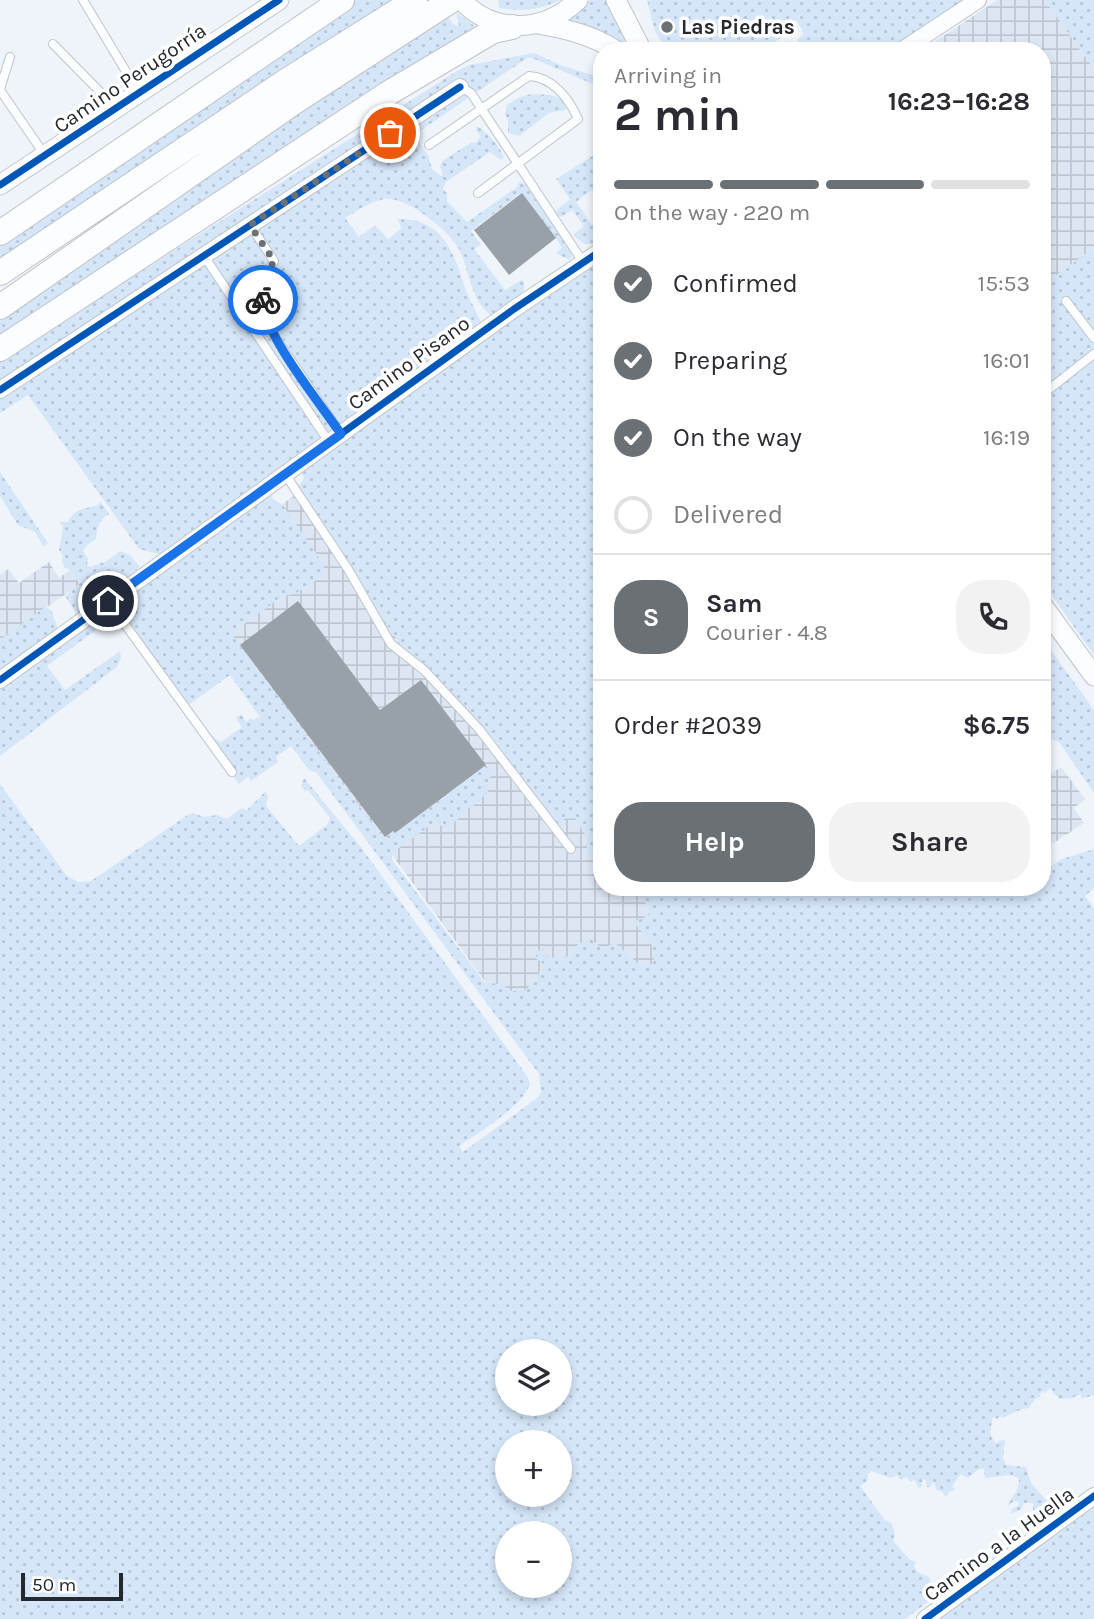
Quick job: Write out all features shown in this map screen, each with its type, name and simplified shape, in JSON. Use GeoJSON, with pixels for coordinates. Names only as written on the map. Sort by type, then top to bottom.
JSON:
{"type":"FeatureCollection","features":[{"type":"Feature","properties":{"kind":"highway"},"geometry":{"type":"LineString","coordinates":[[0,233],[342,0]]}},
{"type":"Feature","properties":{"kind":"highway"},"geometry":{"type":"LineString","coordinates":[[0,273],[286,81],[415,0]]}},
{"type":"Feature","properties":{"kind":"highway"},"geometry":{"type":"LineString","coordinates":[[0,307],[285,109],[454,1]]}},
{"type":"Feature","properties":{"kind":"highway"},"geometry":{"type":"LineString","coordinates":[[0,349],[398,87],[493,31],[512,27]]}},
{"type":"Feature","properties":{"kind":"street","name":"Camino Perugorría"},"geometry":{"type":"LineString","coordinates":[[0,185],[279,0]]}},
{"type":"Feature","properties":{"kind":"street"},"geometry":{"type":"LineString","coordinates":[[454,1],[494,22],[512,27],[537,24],[556,16],[578,0]]}},
{"type":"Feature","properties":{"kind":"street"},"geometry":{"type":"LineString","coordinates":[[616,0],[637,42]]}},
{"type":"Feature","properties":{"kind":"street"},"geometry":{"type":"LineString","coordinates":[[915,42],[978,0]]}},
{"type":"Feature","properties":{"kind":"street"},"geometry":{"type":"LineString","coordinates":[[537,24],[573,30],[603,42]]}},
{"type":"Feature","properties":{"kind":"street"},"geometry":{"type":"LineString","coordinates":[[0,390],[460,87]]}},
{"type":"Feature","properties":{"kind":"street","name":"Camino Pisano"},"geometry":{"type":"LineString","coordinates":[[0,680],[593,256]]}},
{"type":"Feature","properties":{"kind":"street"},"geometry":{"type":"LineString","coordinates":[[1051,617],[1094,676]]}},
{"type":"Feature","properties":{"kind":"street","name":"Camino a la Huella"},"geometry":{"type":"LineString","coordinates":[[925,1619],[1094,1496]]}},
{"type":"Feature","properties":{"kind":"lane"},"geometry":{"type":"LineString","coordinates":[[83,0],[139,93]]}},
{"type":"Feature","properties":{"kind":"lane"},"geometry":{"type":"LineString","coordinates":[[53,44],[116,108]]}},
{"type":"Feature","properties":{"kind":"lane"},"geometry":{"type":"LineString","coordinates":[[10,57],[0,89],[44,156]]}},
{"type":"Feature","properties":{"kind":"lane"},"geometry":{"type":"LineString","coordinates":[[429,145],[529,76],[542,77],[559,90],[573,107],[578,119],[478,193]]}},
{"type":"Feature","properties":{"kind":"lane"},"geometry":{"type":"LineString","coordinates":[[460,87],[471,93],[583,262]]}},
{"type":"Feature","properties":{"kind":"lane"},"geometry":{"type":"LineString","coordinates":[[250,225],[274,261],[263,281],[263,309],[271,331],[335,438]]}},
{"type":"Feature","properties":{"kind":"lane"},"geometry":{"type":"LineString","coordinates":[[204,256],[335,438]]}},
{"type":"Feature","properties":{"kind":"lane"},"geometry":{"type":"LineString","coordinates":[[1066,301],[1094,338]]}},
{"type":"Feature","properties":{"kind":"lane"},"geometry":{"type":"LineString","coordinates":[[1051,388],[1094,354]]}},
{"type":"Feature","properties":{"kind":"lane"},"geometry":{"type":"LineString","coordinates":[[285,474],[348,569],[391,644],[424,670],[479,729],[571,849]]}},
{"type":"Feature","properties":{"kind":"lane"},"geometry":{"type":"LineString","coordinates":[[108,601],[232,772]]}},
{"type":"Feature","properties":{"kind":"shaded area"},"geometry":{"type":"Polygon","coordinates":[[[355,0],[395,0],[0,260],[0,243],[355,0]]]}},
{"type":"Feature","properties":{"kind":"shaded area"},"geometry":{"type":"Polygon","coordinates":[[[498,0],[560,0],[538,8],[515,10],[499,8],[498,0]]]}},
{"type":"Feature","properties":{"kind":"shaded area"},"geometry":{"type":"Polygon","coordinates":[[[591,0],[609,0],[616,21],[628,42],[615,42],[580,24],[562,20],[591,0]]]}},
{"type":"Feature","properties":{"kind":"shaded area"},"geometry":{"type":"Polygon","coordinates":[[[647,0],[972,0],[909,42],[798,42],[797,40],[804,33],[796,20],[782,30],[785,35],[775,42],[662,42],[655,31],[647,0]]]}},
{"type":"Feature","properties":{"kind":"shaded area"},"geometry":{"type":"Polygon","coordinates":[[[997,0],[1045,0],[1094,69],[1094,248],[1051,279],[1051,42],[934,42],[997,0]]]}},
{"type":"Feature","properties":{"kind":"shaded area"},"geometry":{"type":"Polygon","coordinates":[[[1045,0],[1094,0],[1094,69],[1045,0]]]}},
{"type":"Feature","properties":{"kind":"shaded area"},"geometry":{"type":"Polygon","coordinates":[[[456,12],[480,30],[0,341],[0,321],[147,214],[446,14],[454,25],[459,26],[456,12]]]}},
{"type":"Feature","properties":{"kind":"shaded area"},"geometry":{"type":"Polygon","coordinates":[[[534,53],[593,75],[593,84],[527,58],[417,133],[416,138],[428,155],[432,169],[441,176],[442,161],[472,142],[475,143],[481,137],[476,130],[477,126],[481,129],[504,157],[501,160],[490,152],[446,182],[443,189],[447,193],[447,201],[467,222],[517,187],[519,182],[524,183],[571,251],[572,257],[569,260],[556,253],[562,248],[521,193],[471,231],[481,245],[474,249],[505,290],[521,280],[524,281],[524,292],[491,315],[475,295],[456,245],[439,226],[416,209],[393,199],[384,199],[368,204],[345,218],[359,237],[375,225],[388,239],[402,228],[397,219],[423,223],[433,229],[442,237],[454,257],[481,322],[159,554],[139,549],[28,395],[0,413],[0,361],[469,65],[534,53]]]}},
{"type":"Feature","properties":{"kind":"shaded area"},"geometry":{"type":"Polygon","coordinates":[[[531,94],[551,95],[566,101],[568,105],[565,110],[549,113],[519,136],[508,133],[505,114],[507,105],[531,94]]]}},
{"type":"Feature","properties":{"kind":"shaded area"},"geometry":{"type":"Polygon","coordinates":[[[593,156],[593,191],[576,202],[593,224],[593,244],[584,244],[573,235],[584,226],[572,210],[561,217],[557,215],[556,211],[570,199],[556,179],[593,156]]]}},
{"type":"Feature","properties":{"kind":"shaded area"},"geometry":{"type":"Polygon","coordinates":[[[1094,248],[1094,655],[1051,594],[1051,279],[1094,248]]]}},
{"type":"Feature","properties":{"kind":"shaded area"},"geometry":{"type":"Polygon","coordinates":[[[593,263],[593,855],[587,856],[587,837],[575,818],[564,819],[559,825],[551,821],[545,822],[428,666],[404,650],[297,488],[304,478],[302,473],[531,305],[593,263]]]}},
{"type":"Feature","properties":{"kind":"shaded area"},"geometry":{"type":"Polygon","coordinates":[[[343,460],[593,801],[593,896],[663,896],[712,963],[556,1078],[221,622],[243,533],[343,460]]]}},
{"type":"Feature","properties":{"kind":"shaded area"},"geometry":{"type":"Polygon","coordinates":[[[0,472],[48,543],[44,547],[35,532],[18,525],[0,496],[0,472]]]}},
{"type":"Feature","properties":{"kind":"shaded area"},"geometry":{"type":"Polygon","coordinates":[[[270,494],[275,501],[282,504],[324,565],[323,576],[296,593],[281,597],[235,631],[233,636],[380,834],[387,829],[391,830],[481,758],[492,774],[488,781],[488,792],[471,808],[465,808],[459,818],[446,829],[435,822],[392,853],[392,860],[485,983],[502,984],[511,991],[523,991],[538,980],[539,972],[547,966],[535,958],[538,951],[544,949],[550,958],[571,956],[577,945],[590,938],[602,948],[615,943],[642,967],[652,964],[652,947],[634,923],[649,913],[640,896],[1051,896],[1051,866],[1062,859],[1094,849],[1094,888],[1085,896],[1094,908],[1094,1395],[1081,1399],[1081,1394],[1060,1399],[1049,1389],[1045,1393],[1041,1392],[1040,1397],[1035,1399],[1029,1408],[1002,1418],[993,1417],[990,1431],[997,1444],[998,1441],[1005,1440],[1003,1458],[1006,1465],[1026,1467],[1031,1483],[1046,1500],[1059,1499],[1067,1490],[1076,1492],[1040,1518],[1039,1512],[1033,1512],[1033,1503],[1024,1503],[1021,1510],[1010,1514],[1019,1502],[1014,1501],[1007,1506],[1018,1488],[1019,1478],[1010,1475],[985,1478],[984,1469],[979,1469],[968,1478],[961,1474],[952,1486],[955,1490],[949,1492],[946,1497],[936,1490],[934,1481],[927,1487],[926,1480],[923,1479],[921,1487],[918,1488],[915,1480],[910,1482],[907,1477],[900,1480],[897,1475],[891,1478],[871,1471],[867,1481],[860,1486],[884,1519],[892,1524],[895,1534],[893,1541],[909,1559],[916,1562],[914,1567],[919,1573],[929,1577],[935,1591],[936,1596],[905,1619],[0,1619],[0,784],[67,876],[78,882],[91,881],[186,816],[193,813],[204,817],[217,815],[226,819],[242,808],[247,810],[266,791],[266,806],[299,846],[328,824],[330,818],[308,790],[305,791],[301,786],[304,778],[360,846],[530,1083],[510,1109],[459,1146],[463,1152],[537,1098],[541,1092],[539,1074],[316,772],[309,770],[291,746],[276,757],[278,762],[251,781],[248,777],[239,784],[191,721],[194,716],[197,717],[214,738],[221,742],[242,727],[236,718],[241,714],[246,722],[260,717],[230,675],[184,708],[116,607],[270,494]]]}},
{"type":"Feature","properties":{"kind":"shaded area"},"geometry":{"type":"Polygon","coordinates":[[[100,501],[109,514],[102,519],[96,539],[83,551],[88,559],[87,565],[90,567],[107,561],[120,551],[130,555],[140,567],[82,613],[75,611],[65,596],[80,583],[70,570],[64,567],[62,561],[63,556],[59,550],[63,528],[60,522],[68,522],[77,511],[99,505],[100,501]]]}},
{"type":"Feature","properties":{"kind":"shaded area"},"geometry":{"type":"Polygon","coordinates":[[[49,562],[59,578],[70,570],[80,584],[0,640],[0,575],[8,569],[19,583],[49,562]]]}},
{"type":"Feature","properties":{"kind":"shaded area"},"geometry":{"type":"Polygon","coordinates":[[[45,607],[51,610],[58,629],[0,673],[0,640],[45,607]]]}},
{"type":"Feature","properties":{"kind":"shaded area"},"geometry":{"type":"Polygon","coordinates":[[[95,620],[100,627],[47,666],[65,690],[120,651],[121,658],[117,667],[0,756],[0,690],[95,620]]]}},
{"type":"Feature","properties":{"kind":"shaded area"},"geometry":{"type":"Polygon","coordinates":[[[1051,650],[1094,710],[1094,793],[1059,742],[1051,739],[1051,650]]]}},
{"type":"Feature","properties":{"kind":"shaded area"},"geometry":{"type":"Polygon","coordinates":[[[1061,767],[1085,799],[1074,808],[1084,823],[1051,845],[1051,774],[1061,767]]]}},
{"type":"Feature","properties":{"kind":"shaded area"},"geometry":{"type":"Polygon","coordinates":[[[1094,1500],[1094,1619],[932,1619],[1094,1500]]]}},
{"type":"Feature","properties":{"kind":"building"},"geometry":{"type":"Polygon","coordinates":[[[522,193],[556,238],[509,275],[474,230],[522,193]]]}},
{"type":"Feature","properties":{"kind":"building"},"geometry":{"type":"Polygon","coordinates":[[[298,601],[380,710],[421,680],[486,765],[395,833],[393,831],[385,837],[240,645],[298,601]]]}},
{"type":"Feature","properties":{"kind":"cycle path"},"geometry":{"type":"LineString","coordinates":[[0,185],[279,0]]}},
{"type":"Feature","properties":{"kind":"cycle path"},"geometry":{"type":"LineString","coordinates":[[0,390],[460,87]]}},
{"type":"Feature","properties":{"kind":"cycle path"},"geometry":{"type":"LineString","coordinates":[[0,680],[514,309],[593,256]]}},
{"type":"Feature","properties":{"kind":"cycle path"},"geometry":{"type":"LineString","coordinates":[[925,1619],[1094,1496]]}},
{"type":"Feature","properties":{"kind":"way so far"},"geometry":{"type":"LineString","coordinates":[[263,300],[263,281],[274,261],[250,225],[390,133]]}},
{"type":"Feature","properties":{"kind":"place","name":"Las Piedras"},"geometry":{"type":"Point","coordinates":[667,27]}},
{"type":"Feature","properties":{"kind":"route"},"geometry":{"type":"LineString","coordinates":[[108,601],[341,434],[271,331],[263,309],[263,300]]}}]}
